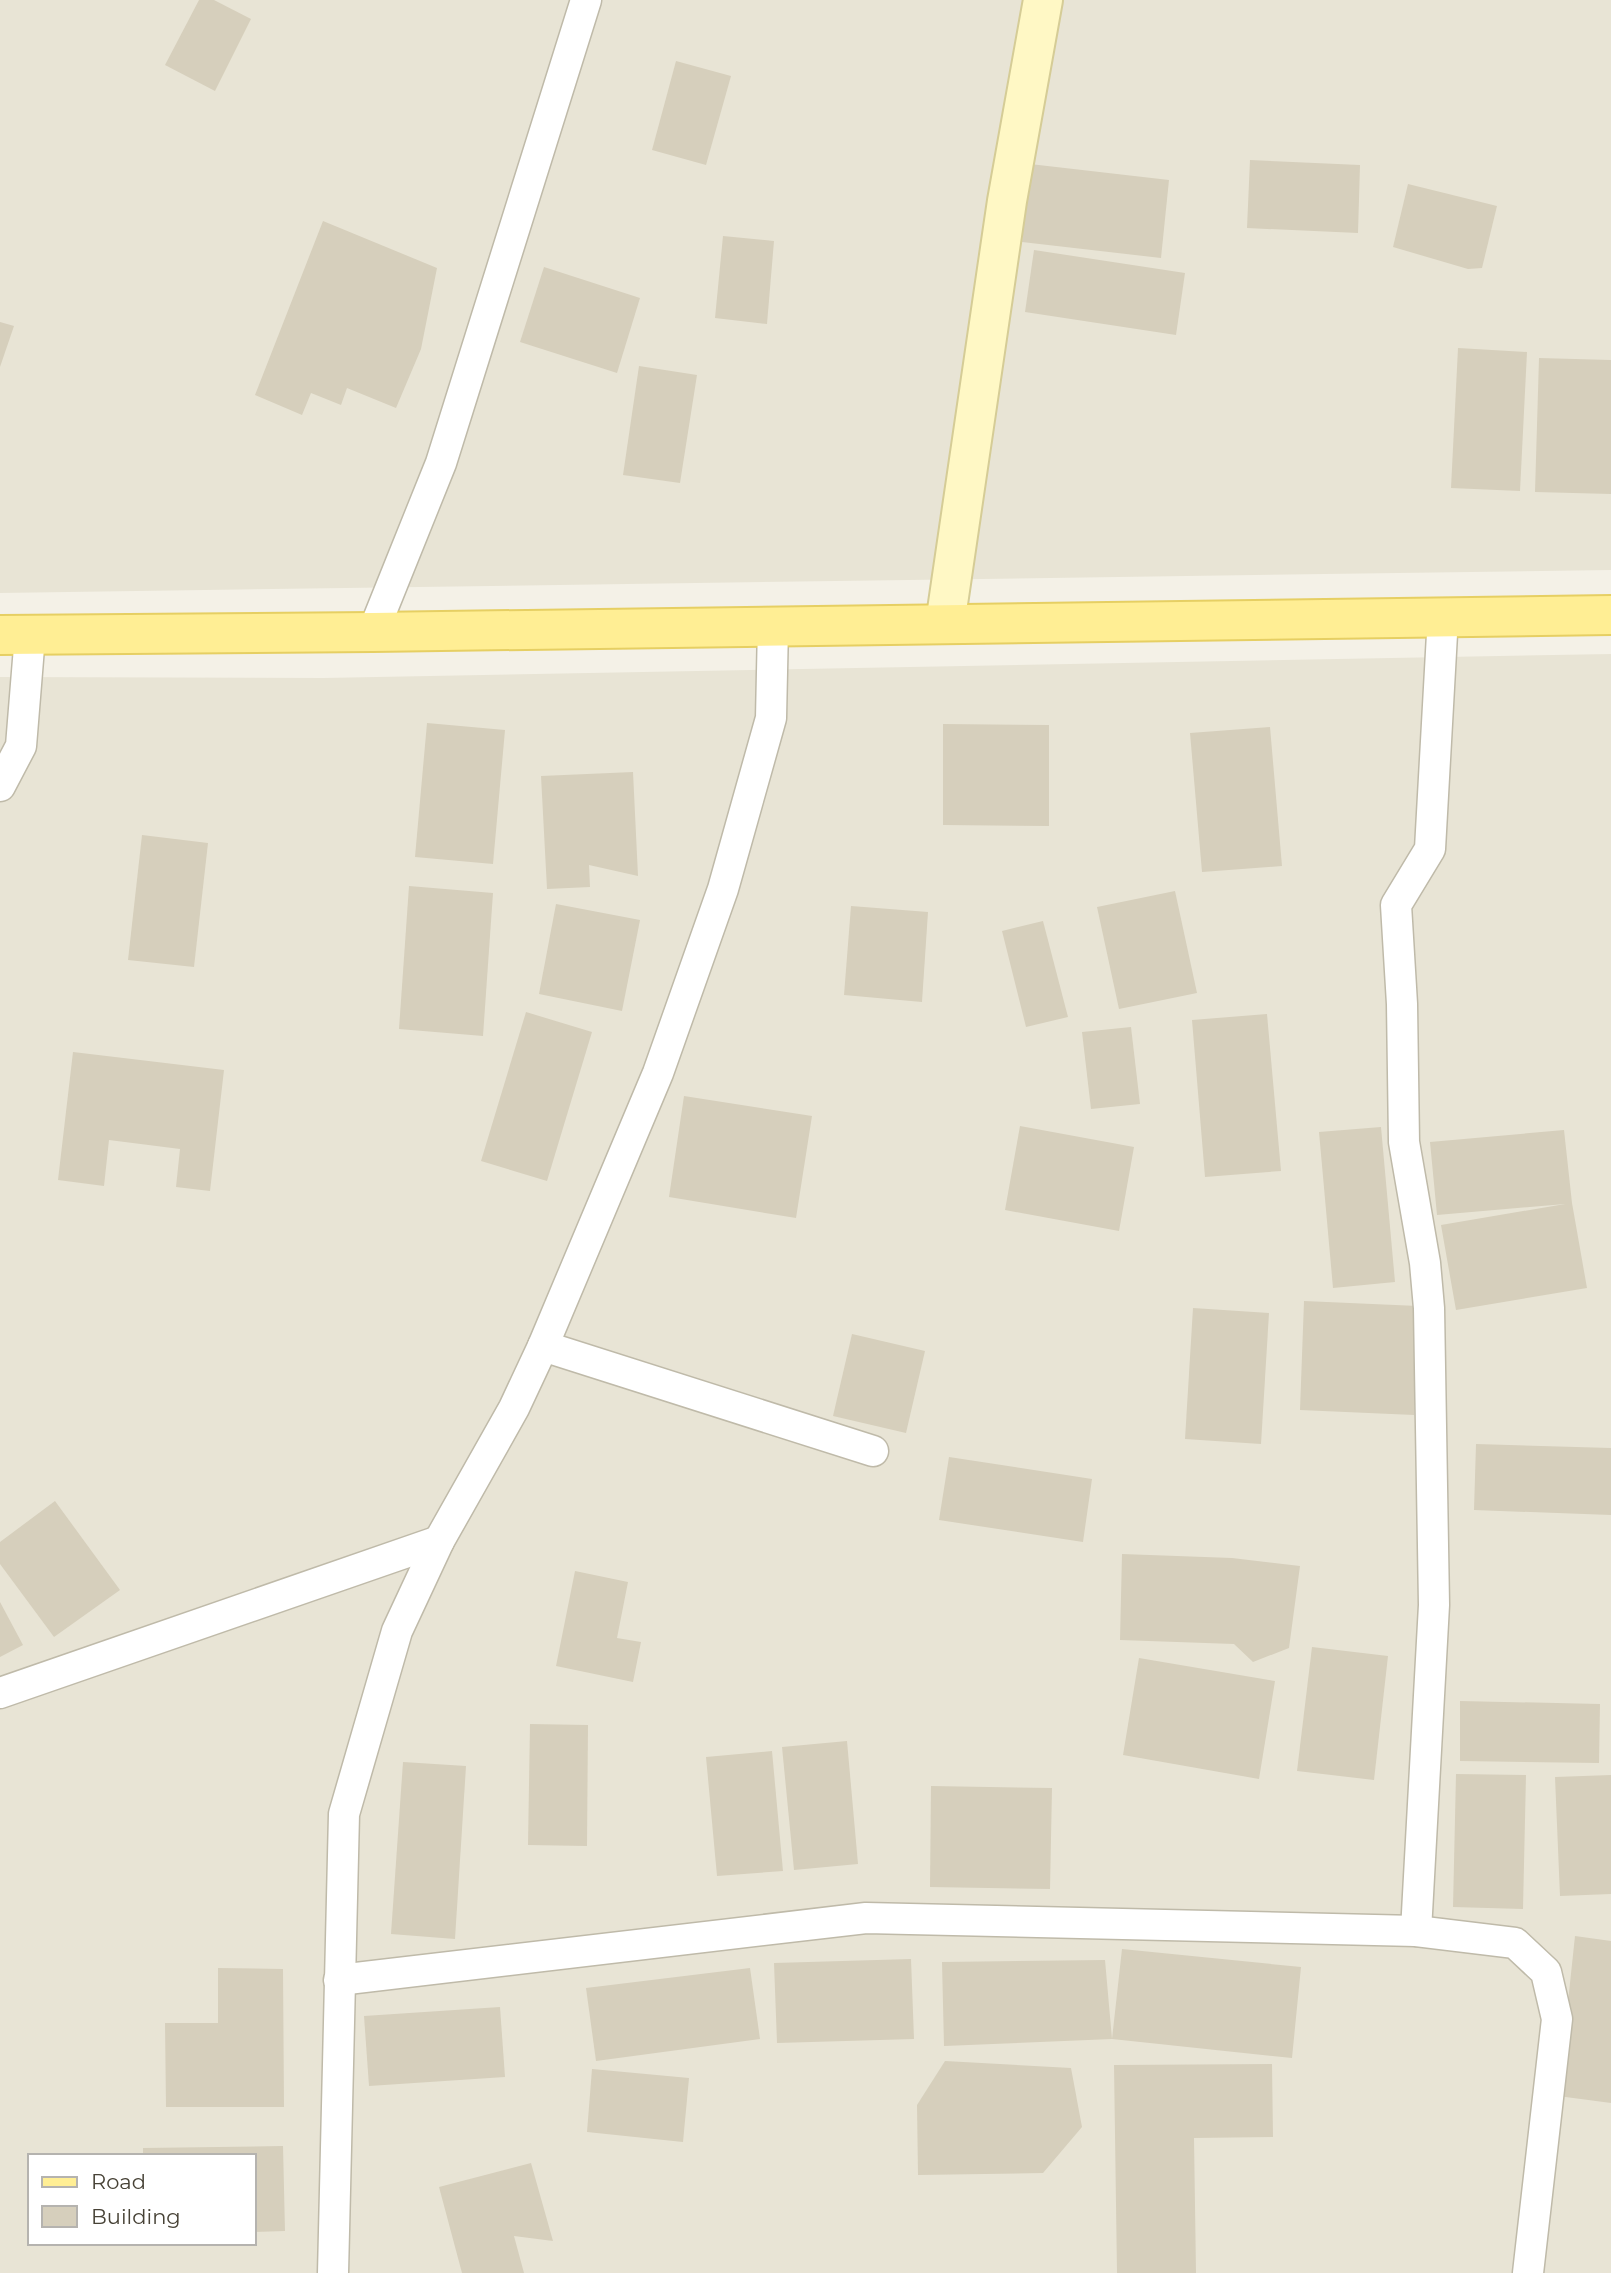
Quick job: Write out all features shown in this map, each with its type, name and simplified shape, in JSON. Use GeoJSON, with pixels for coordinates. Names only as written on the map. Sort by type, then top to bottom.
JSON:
{"type":"FeatureCollection","features":[{"type":"Feature","properties":{"kind":"main road"},"geometry":{"type":"LineString","coordinates":[[15,635],[1611,615]]}},
{"type":"Feature","properties":{"kind":"street"},"geometry":{"type":"LineString","coordinates":[[373,632],[441,463],[586,0]]}},
{"type":"Feature","properties":{"kind":"street"},"geometry":{"type":"LineString","coordinates":[[945,624],[1007,201],[1043,0]]}},
{"type":"Feature","properties":{"kind":"street"},"geometry":{"type":"LineString","coordinates":[[1416,1931],[1434,1605],[1429,1308],[1425,1263],[1405,1142],[1402,1004],[1396,905],[1430,849],[1443,616]]}},
{"type":"Feature","properties":{"kind":"street"},"geometry":{"type":"LineString","coordinates":[[333,2273],[344,1814],[397,1631],[439,1541],[514,1408],[543,1346],[658,1073],[723,889],[771,718],[773,626]]}},
{"type":"Feature","properties":{"kind":"street"},"geometry":{"type":"LineString","coordinates":[[0,786],[21,746],[15,635]]}},
{"type":"Feature","properties":{"kind":"street"},"geometry":{"type":"LineString","coordinates":[[543,1346],[873,1451]]}},
{"type":"Feature","properties":{"kind":"street"},"geometry":{"type":"LineString","coordinates":[[0,1693],[439,1541]]}},
{"type":"Feature","properties":{"kind":"street"},"geometry":{"type":"LineString","coordinates":[[339,1980],[866,1918],[1416,1931],[1515,1943],[1546,1972],[1557,2019],[1528,2273]]}},
{"type":"Feature","properties":{"kind":"shaded area"},"geometry":{"type":"Polygon","coordinates":[[[0,0],[1611,0],[1611,570],[0,593],[0,0]]]}},
{"type":"Feature","properties":{"kind":"shaded area"},"geometry":{"type":"Polygon","coordinates":[[[1611,654],[1611,2273],[0,2273],[0,677],[323,678],[1611,654]]]}},
{"type":"Feature","properties":{"kind":"building"},"geometry":{"type":"Polygon","coordinates":[[[199,0],[214,0],[251,19],[215,91],[165,65],[199,0]]]}},
{"type":"Feature","properties":{"kind":"building"},"geometry":{"type":"Polygon","coordinates":[[[676,61],[731,76],[706,165],[652,150],[676,61]]]}},
{"type":"Feature","properties":{"kind":"building"},"geometry":{"type":"Polygon","coordinates":[[[1250,160],[1360,165],[1358,233],[1247,228],[1250,160]]]}},
{"type":"Feature","properties":{"kind":"building"},"geometry":{"type":"Polygon","coordinates":[[[1030,164],[1169,180],[1161,258],[1022,242],[1030,164]]]}},
{"type":"Feature","properties":{"kind":"building"},"geometry":{"type":"Polygon","coordinates":[[[1408,184],[1497,206],[1482,268],[1468,269],[1393,247],[1408,184]]]}},
{"type":"Feature","properties":{"kind":"building"},"geometry":{"type":"Polygon","coordinates":[[[323,221],[437,268],[421,349],[396,408],[347,388],[341,405],[311,393],[302,415],[255,395],[323,221]]]}},
{"type":"Feature","properties":{"kind":"building"},"geometry":{"type":"Polygon","coordinates":[[[723,236],[774,241],[767,324],[715,318],[723,236]]]}},
{"type":"Feature","properties":{"kind":"building"},"geometry":{"type":"Polygon","coordinates":[[[1034,250],[1185,273],[1176,335],[1025,312],[1034,250]]]}},
{"type":"Feature","properties":{"kind":"building"},"geometry":{"type":"Polygon","coordinates":[[[544,267],[640,298],[617,373],[520,342],[544,267]]]}},
{"type":"Feature","properties":{"kind":"building"},"geometry":{"type":"Polygon","coordinates":[[[0,322],[14,326],[0,367],[0,322]]]}},
{"type":"Feature","properties":{"kind":"building"},"geometry":{"type":"Polygon","coordinates":[[[1458,348],[1527,352],[1520,491],[1451,488],[1458,348]]]}},
{"type":"Feature","properties":{"kind":"building"},"geometry":{"type":"Polygon","coordinates":[[[1539,358],[1611,360],[1611,494],[1535,492],[1539,358]]]}},
{"type":"Feature","properties":{"kind":"building"},"geometry":{"type":"Polygon","coordinates":[[[639,366],[697,375],[680,483],[623,475],[639,366]]]}},
{"type":"Feature","properties":{"kind":"building"},"geometry":{"type":"Polygon","coordinates":[[[427,723],[505,730],[493,864],[415,857],[427,723]]]}},
{"type":"Feature","properties":{"kind":"building"},"geometry":{"type":"Polygon","coordinates":[[[943,724],[1049,725],[1049,826],[943,825],[943,724]]]}},
{"type":"Feature","properties":{"kind":"building"},"geometry":{"type":"Polygon","coordinates":[[[1270,727],[1282,866],[1202,872],[1190,733],[1270,727]]]}},
{"type":"Feature","properties":{"kind":"building"},"geometry":{"type":"Polygon","coordinates":[[[633,772],[638,876],[589,865],[590,887],[547,889],[541,776],[633,772]]]}},
{"type":"Feature","properties":{"kind":"building"},"geometry":{"type":"Polygon","coordinates":[[[142,835],[208,843],[194,967],[128,960],[142,835]]]}},
{"type":"Feature","properties":{"kind":"building"},"geometry":{"type":"Polygon","coordinates":[[[409,886],[493,893],[483,1036],[399,1029],[409,886]]]}},
{"type":"Feature","properties":{"kind":"building"},"geometry":{"type":"Polygon","coordinates":[[[1175,891],[1197,993],[1119,1009],[1097,907],[1175,891]]]}},
{"type":"Feature","properties":{"kind":"building"},"geometry":{"type":"Polygon","coordinates":[[[556,904],[640,920],[622,1011],[539,994],[556,904]]]}},
{"type":"Feature","properties":{"kind":"building"},"geometry":{"type":"Polygon","coordinates":[[[851,906],[928,912],[922,1002],[844,995],[851,906]]]}},
{"type":"Feature","properties":{"kind":"building"},"geometry":{"type":"Polygon","coordinates":[[[1043,921],[1068,1017],[1026,1027],[1002,931],[1043,921]]]}},
{"type":"Feature","properties":{"kind":"building"},"geometry":{"type":"Polygon","coordinates":[[[526,1012],[592,1032],[547,1181],[481,1161],[526,1012]]]}},
{"type":"Feature","properties":{"kind":"building"},"geometry":{"type":"Polygon","coordinates":[[[1267,1014],[1281,1171],[1205,1177],[1192,1020],[1267,1014]]]}},
{"type":"Feature","properties":{"kind":"building"},"geometry":{"type":"Polygon","coordinates":[[[1131,1027],[1140,1104],[1091,1109],[1082,1032],[1131,1027]]]}},
{"type":"Feature","properties":{"kind":"building"},"geometry":{"type":"Polygon","coordinates":[[[73,1052],[224,1070],[210,1191],[176,1187],[180,1149],[109,1140],[104,1186],[58,1180],[73,1052]]]}},
{"type":"Feature","properties":{"kind":"building"},"geometry":{"type":"Polygon","coordinates":[[[684,1096],[812,1116],[796,1218],[669,1197],[684,1096]]]}},
{"type":"Feature","properties":{"kind":"building"},"geometry":{"type":"Polygon","coordinates":[[[1020,1126],[1134,1147],[1119,1231],[1005,1210],[1020,1126]]]}},
{"type":"Feature","properties":{"kind":"building"},"geometry":{"type":"Polygon","coordinates":[[[1381,1127],[1395,1282],[1333,1288],[1319,1132],[1381,1127]]]}},
{"type":"Feature","properties":{"kind":"building"},"geometry":{"type":"Polygon","coordinates":[[[1564,1130],[1572,1203],[1587,1288],[1456,1310],[1441,1225],[1565,1204],[1437,1215],[1430,1142],[1564,1130]]]}},
{"type":"Feature","properties":{"kind":"building"},"geometry":{"type":"Polygon","coordinates":[[[1304,1301],[1418,1306],[1414,1415],[1300,1410],[1304,1301]]]}},
{"type":"Feature","properties":{"kind":"building"},"geometry":{"type":"Polygon","coordinates":[[[1193,1308],[1269,1313],[1261,1444],[1185,1439],[1193,1308]]]}},
{"type":"Feature","properties":{"kind":"building"},"geometry":{"type":"Polygon","coordinates":[[[852,1334],[925,1351],[906,1433],[833,1416],[852,1334]]]}},
{"type":"Feature","properties":{"kind":"building"},"geometry":{"type":"Polygon","coordinates":[[[1476,1444],[1611,1448],[1611,1515],[1474,1510],[1476,1444]]]}},
{"type":"Feature","properties":{"kind":"building"},"geometry":{"type":"Polygon","coordinates":[[[949,1457],[1092,1479],[1083,1542],[939,1520],[949,1457]]]}},
{"type":"Feature","properties":{"kind":"building"},"geometry":{"type":"Polygon","coordinates":[[[55,1501],[120,1590],[54,1637],[0,1564],[0,1542],[55,1501]]]}},
{"type":"Feature","properties":{"kind":"building"},"geometry":{"type":"Polygon","coordinates":[[[1122,1554],[1232,1558],[1300,1566],[1289,1648],[1253,1662],[1234,1644],[1120,1640],[1122,1554]]]}},
{"type":"Feature","properties":{"kind":"building"},"geometry":{"type":"Polygon","coordinates":[[[575,1571],[628,1582],[617,1638],[641,1642],[633,1682],[556,1666],[575,1571]]]}},
{"type":"Feature","properties":{"kind":"building"},"geometry":{"type":"Polygon","coordinates":[[[0,1602],[23,1645],[0,1657],[0,1602]]]}},
{"type":"Feature","properties":{"kind":"building"},"geometry":{"type":"Polygon","coordinates":[[[1312,1647],[1388,1656],[1374,1780],[1297,1771],[1312,1647]]]}},
{"type":"Feature","properties":{"kind":"building"},"geometry":{"type":"Polygon","coordinates":[[[1139,1658],[1275,1681],[1259,1779],[1123,1755],[1139,1658]]]}},
{"type":"Feature","properties":{"kind":"building"},"geometry":{"type":"Polygon","coordinates":[[[1460,1701],[1600,1704],[1599,1763],[1460,1761],[1460,1701]]]}},
{"type":"Feature","properties":{"kind":"building"},"geometry":{"type":"Polygon","coordinates":[[[530,1724],[588,1725],[587,1846],[528,1845],[530,1724]]]}},
{"type":"Feature","properties":{"kind":"building"},"geometry":{"type":"Polygon","coordinates":[[[847,1741],[858,1864],[794,1870],[782,1747],[847,1741]]]}},
{"type":"Feature","properties":{"kind":"building"},"geometry":{"type":"Polygon","coordinates":[[[772,1751],[783,1871],[717,1876],[706,1757],[772,1751]]]}},
{"type":"Feature","properties":{"kind":"building"},"geometry":{"type":"Polygon","coordinates":[[[403,1762],[466,1766],[455,1939],[391,1934],[403,1762]]]}},
{"type":"Feature","properties":{"kind":"building"},"geometry":{"type":"Polygon","coordinates":[[[1456,1774],[1526,1775],[1523,1909],[1453,1907],[1456,1774]]]}},
{"type":"Feature","properties":{"kind":"building"},"geometry":{"type":"Polygon","coordinates":[[[1611,1775],[1611,1894],[1560,1896],[1555,1777],[1611,1775]]]}},
{"type":"Feature","properties":{"kind":"building"},"geometry":{"type":"Polygon","coordinates":[[[931,1786],[1052,1788],[1050,1889],[930,1887],[931,1786]]]}},
{"type":"Feature","properties":{"kind":"building"},"geometry":{"type":"Polygon","coordinates":[[[1575,1936],[1611,1941],[1611,2103],[1558,2096],[1575,1936]]]}},
{"type":"Feature","properties":{"kind":"building"},"geometry":{"type":"Polygon","coordinates":[[[1122,1949],[1301,1967],[1292,2058],[1112,2039],[1122,1949]]]}},
{"type":"Feature","properties":{"kind":"building"},"geometry":{"type":"Polygon","coordinates":[[[911,1959],[914,2039],[777,2043],[774,1963],[911,1959]]]}},
{"type":"Feature","properties":{"kind":"building"},"geometry":{"type":"Polygon","coordinates":[[[1105,1960],[1112,2039],[944,2046],[942,1962],[1105,1960]]]}},
{"type":"Feature","properties":{"kind":"building"},"geometry":{"type":"Polygon","coordinates":[[[218,1968],[283,1969],[284,2107],[166,2107],[165,2023],[218,2023],[218,1968]]]}},
{"type":"Feature","properties":{"kind":"building"},"geometry":{"type":"Polygon","coordinates":[[[750,1968],[760,2039],[596,2061],[586,1988],[750,1968]]]}},
{"type":"Feature","properties":{"kind":"building"},"geometry":{"type":"Polygon","coordinates":[[[500,2007],[505,2077],[369,2086],[364,2016],[500,2007]]]}},
{"type":"Feature","properties":{"kind":"building"},"geometry":{"type":"Polygon","coordinates":[[[945,2061],[1071,2068],[1082,2127],[1043,2173],[918,2175],[917,2105],[945,2061]]]}},
{"type":"Feature","properties":{"kind":"building"},"geometry":{"type":"Polygon","coordinates":[[[1272,2064],[1273,2137],[1194,2138],[1196,2273],[1117,2273],[1114,2065],[1272,2064]]]}},
{"type":"Feature","properties":{"kind":"building"},"geometry":{"type":"Polygon","coordinates":[[[592,2069],[689,2078],[683,2142],[587,2132],[592,2069]]]}},
{"type":"Feature","properties":{"kind":"building"},"geometry":{"type":"Polygon","coordinates":[[[283,2146],[285,2231],[256,2232],[256,2154],[143,2154],[143,2148],[283,2146]]]}},
{"type":"Feature","properties":{"kind":"building"},"geometry":{"type":"Polygon","coordinates":[[[531,2163],[553,2241],[514,2236],[524,2273],[462,2273],[439,2187],[531,2163]]]}}]}
